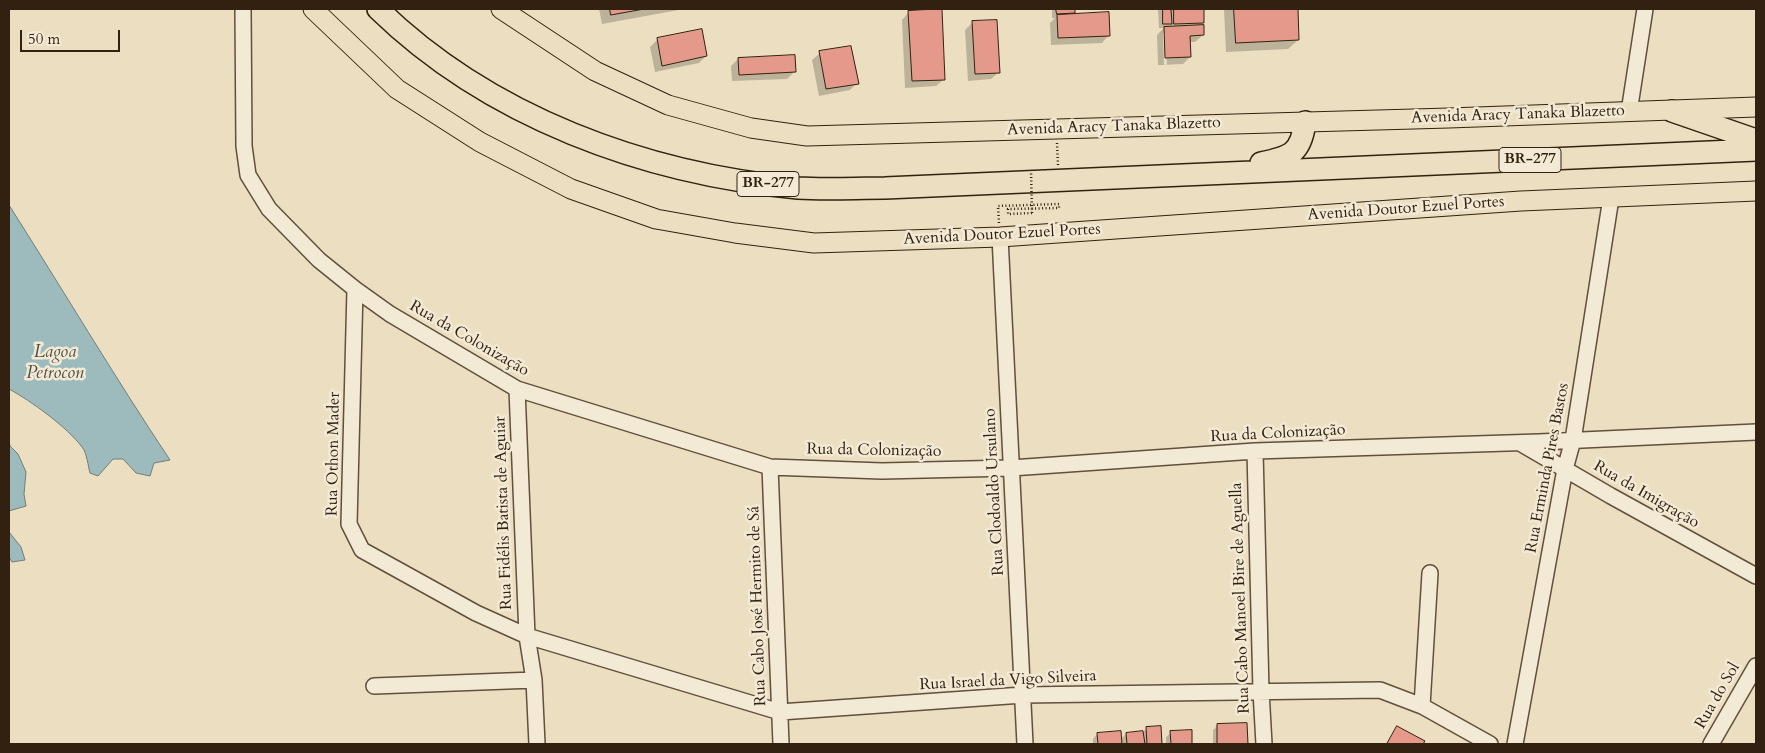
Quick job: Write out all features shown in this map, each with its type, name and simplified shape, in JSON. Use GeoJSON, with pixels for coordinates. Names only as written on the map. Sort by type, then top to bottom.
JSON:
{"type":"FeatureCollection","features":[{"type":"Feature","properties":{"kind":"highway","name":"BR-277"},"geometry":{"type":"LineString","coordinates":[[378,9],[432,55],[511,105],[599,144],[644,160],[690,171],[800,188],[885,188],[1756,150]]}},
{"type":"Feature","properties":{"kind":"highway"},"geometry":{"type":"LineString","coordinates":[[1672,111],[1756,140]]}},
{"type":"Feature","properties":{"kind":"highway"},"geometry":{"type":"LineString","coordinates":[[1202,175],[1278,159],[1290,154],[1298,147],[1303,138],[1305,122]]}},
{"type":"Feature","properties":{"kind":"main road","name":"Avenida Doutor Ezuel Portes"},"geometry":{"type":"LineString","coordinates":[[313,9],[397,89],[480,142],[571,189],[656,219],[735,233],[814,243],[1000,237],[1512,202],[1756,191]]}},
{"type":"Feature","properties":{"kind":"main road","name":"Avenida Aracy Tanaka Blazetto"},"geometry":{"type":"LineString","coordinates":[[500,9],[595,71],[668,106],[760,130],[808,136],[1756,108]]}},
{"type":"Feature","properties":{"kind":"street","name":"Rua da Colonização"},"geometry":{"type":"LineString","coordinates":[[243,9],[244,146],[248,175],[269,209],[319,260],[390,314],[517,388],[770,467],[882,471],[1011,468],[1255,451],[1756,432]]}},
{"type":"Feature","properties":{"kind":"street"},"geometry":{"type":"LineString","coordinates":[[1629,112],[1645,9]]}},
{"type":"Feature","properties":{"kind":"street","name":"Rua Erminda Pires Bastos"},"geometry":{"type":"LineString","coordinates":[[1516,744],[1565,469],[1573,440],[1611,198]]}},
{"type":"Feature","properties":{"kind":"street","name":"Rua Clodoaldo Ursulano"},"geometry":{"type":"LineString","coordinates":[[1000,237],[1025,744]]}},
{"type":"Feature","properties":{"kind":"street","name":"Rua Othon Mader"},"geometry":{"type":"LineString","coordinates":[[355,289],[349,524],[362,550],[476,613],[527,636]]}},
{"type":"Feature","properties":{"kind":"street","name":"Rua Fidélis Batista de Aguiar"},"geometry":{"type":"LineString","coordinates":[[517,388],[527,636],[534,680],[537,744]]}},
{"type":"Feature","properties":{"kind":"street","name":"Rua da Imigração"},"geometry":{"type":"LineString","coordinates":[[1520,442],[1678,534],[1756,576]]}},
{"type":"Feature","properties":{"kind":"street","name":"Rua Cabo Manoel Bire de Aguella"},"geometry":{"type":"LineString","coordinates":[[1255,451],[1260,691],[1264,744]]}},
{"type":"Feature","properties":{"kind":"street","name":"Rua Cabo José Hermito de Sá"},"geometry":{"type":"LineString","coordinates":[[770,467],[781,744]]}},
{"type":"Feature","properties":{"kind":"street"},"geometry":{"type":"LineString","coordinates":[[1422,706],[1430,572]]}},
{"type":"Feature","properties":{"kind":"street","name":"Rua Israel da Vigo Silveira"},"geometry":{"type":"LineString","coordinates":[[527,636],[780,712],[1022,695],[1380,690],[1422,706],[1490,744]]}},
{"type":"Feature","properties":{"kind":"street","name":"Rua do Sol"},"geometry":{"type":"LineString","coordinates":[[1711,744],[1756,666]]}},
{"type":"Feature","properties":{"kind":"street"},"geometry":{"type":"LineString","coordinates":[[374,686],[534,680]]}},
{"type":"Feature","properties":{"kind":"path"},"geometry":{"type":"LineString","coordinates":[[1000,237],[998,206],[1059,204],[1059,208],[1008,209],[1008,214],[1032,213],[1031,170]]}},
{"type":"Feature","properties":{"kind":"water","name":"Lagoa Petrocon"},"geometry":{"type":"Polygon","coordinates":[[[9,205],[170,460],[154,463],[150,476],[136,473],[123,459],[113,459],[98,476],[90,473],[85,453],[75,439],[48,415],[9,389],[9,205]]]}},
{"type":"Feature","properties":{"kind":"water"},"geometry":{"type":"Polygon","coordinates":[[[9,441],[10,446],[18,454],[26,472],[24,494],[26,506],[9,511],[9,441]]]}},
{"type":"Feature","properties":{"kind":"water"},"geometry":{"type":"Polygon","coordinates":[[[9,532],[21,547],[25,560],[12,562],[9,557],[9,532]]]}},
{"type":"Feature","properties":{"kind":"building"},"geometry":{"type":"Polygon","coordinates":[[[610,9],[644,9],[611,15],[610,9]]]}},
{"type":"Feature","properties":{"kind":"building"},"geometry":{"type":"Polygon","coordinates":[[[942,9],[945,80],[912,81],[908,11],[942,9]]]}},
{"type":"Feature","properties":{"kind":"building"},"geometry":{"type":"Polygon","coordinates":[[[1056,9],[1075,9],[1075,13],[1057,14],[1056,9]]]}},
{"type":"Feature","properties":{"kind":"building"},"geometry":{"type":"Polygon","coordinates":[[[1163,9],[1171,9],[1172,24],[1163,24],[1163,9]]]}},
{"type":"Feature","properties":{"kind":"building"},"geometry":{"type":"Polygon","coordinates":[[[1174,9],[1204,9],[1204,23],[1174,24],[1174,9]]]}},
{"type":"Feature","properties":{"kind":"building"},"geometry":{"type":"Polygon","coordinates":[[[1234,9],[1298,9],[1299,40],[1236,43],[1234,9]]]}},
{"type":"Feature","properties":{"kind":"building"},"geometry":{"type":"Polygon","coordinates":[[[1109,12],[1110,36],[1058,38],[1057,15],[1109,12]]]}},
{"type":"Feature","properties":{"kind":"building"},"geometry":{"type":"Polygon","coordinates":[[[997,20],[1000,73],[975,74],[972,21],[997,20]]]}},
{"type":"Feature","properties":{"kind":"building"},"geometry":{"type":"Polygon","coordinates":[[[1204,25],[1204,35],[1190,36],[1191,57],[1165,58],[1164,27],[1204,25]]]}},
{"type":"Feature","properties":{"kind":"building"},"geometry":{"type":"Polygon","coordinates":[[[702,29],[707,56],[662,66],[657,38],[702,29]]]}},
{"type":"Feature","properties":{"kind":"building"},"geometry":{"type":"Polygon","coordinates":[[[851,46],[859,84],[826,89],[819,51],[851,46]]]}},
{"type":"Feature","properties":{"kind":"building"},"geometry":{"type":"Polygon","coordinates":[[[795,55],[796,72],[739,75],[738,58],[795,55]]]}},
{"type":"Feature","properties":{"kind":"building"},"geometry":{"type":"Polygon","coordinates":[[[1247,723],[1248,744],[1217,744],[1217,724],[1247,723]]]}},
{"type":"Feature","properties":{"kind":"building"},"geometry":{"type":"Polygon","coordinates":[[[1161,726],[1162,744],[1147,744],[1146,727],[1161,726]]]}},
{"type":"Feature","properties":{"kind":"building"},"geometry":{"type":"Polygon","coordinates":[[[1397,726],[1425,741],[1423,744],[1387,744],[1397,726]]]}},
{"type":"Feature","properties":{"kind":"building"},"geometry":{"type":"Polygon","coordinates":[[[1192,730],[1192,744],[1171,744],[1170,731],[1192,730]]]}},
{"type":"Feature","properties":{"kind":"building"},"geometry":{"type":"Polygon","coordinates":[[[1121,731],[1122,744],[1098,744],[1097,733],[1121,731]]]}},
{"type":"Feature","properties":{"kind":"building"},"geometry":{"type":"Polygon","coordinates":[[[1143,731],[1145,744],[1127,744],[1126,733],[1143,731]]]}}]}
